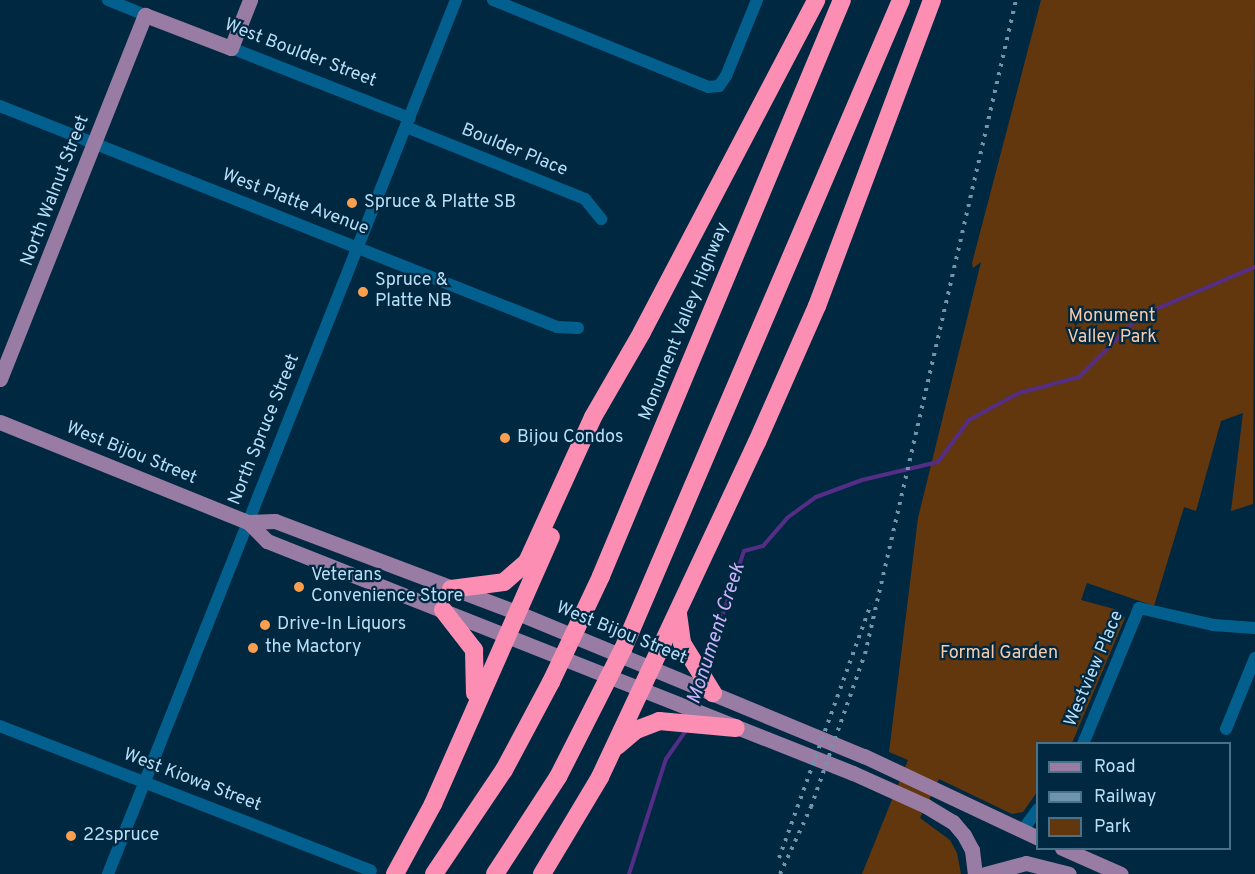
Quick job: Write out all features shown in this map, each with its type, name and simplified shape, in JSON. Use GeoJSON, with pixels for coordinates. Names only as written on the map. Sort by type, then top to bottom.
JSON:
{"type":"FeatureCollection","features":[{"type":"Feature","properties":{"kind":"highway"},"geometry":{"type":"LineString","coordinates":[[451,589],[504,582],[527,562],[593,417],[629,356],[816,0]]}},
{"type":"Feature","properties":{"kind":"highway","name":"Monument Valley Highway"},"geometry":{"type":"LineString","coordinates":[[434,874],[504,770],[552,682],[601,576],[842,0]]}},
{"type":"Feature","properties":{"kind":"highway"},"geometry":{"type":"LineString","coordinates":[[495,874],[567,761],[623,649],[901,0]]}},
{"type":"Feature","properties":{"kind":"highway"},"geometry":{"type":"LineString","coordinates":[[542,874],[578,819],[612,752],[639,691],[678,614],[817,306],[932,0]]}},
{"type":"Feature","properties":{"kind":"highway"},"geometry":{"type":"LineString","coordinates":[[395,874],[433,804],[469,717],[518,613],[629,356]]}},
{"type":"Feature","properties":{"kind":"highway"},"geometry":{"type":"LineString","coordinates":[[444,610],[469,640],[476,660],[476,691],[469,717]]}},
{"type":"Feature","properties":{"kind":"highway"},"geometry":{"type":"LineString","coordinates":[[678,614],[682,643],[713,693]]}},
{"type":"Feature","properties":{"kind":"highway"},"geometry":{"type":"LineString","coordinates":[[612,752],[636,730],[659,721],[736,728]]}},
{"type":"Feature","properties":{"kind":"main road"},"geometry":{"type":"LineString","coordinates":[[231,48],[250,0]]}},
{"type":"Feature","properties":{"kind":"main road","name":"West Boulder Street"},"geometry":{"type":"LineString","coordinates":[[145,15],[231,48]]}},
{"type":"Feature","properties":{"kind":"main road","name":"North Walnut Street"},"geometry":{"type":"LineString","coordinates":[[0,380],[145,15]]}},
{"type":"Feature","properties":{"kind":"main road","name":"West Bijou Street"},"geometry":{"type":"LineString","coordinates":[[0,422],[248,522],[267,541],[529,644],[639,691],[853,773],[926,806],[953,822],[964,836],[972,850],[975,874]]}},
{"type":"Feature","properties":{"kind":"main road","name":"West Bijou Street"},"geometry":{"type":"LineString","coordinates":[[248,522],[275,521],[539,621],[713,693],[1036,836]]}},
{"type":"Feature","properties":{"kind":"main road"},"geometry":{"type":"LineString","coordinates":[[1064,850],[1121,874]]}},
{"type":"Feature","properties":{"kind":"main road"},"geometry":{"type":"LineString","coordinates":[[985,874],[1026,863],[1070,874]]}},
{"type":"Feature","properties":{"kind":"street","name":"West Boulder Street"},"geometry":{"type":"LineString","coordinates":[[108,0],[145,15]]}},
{"type":"Feature","properties":{"kind":"street","name":"North Spruce Street"},"geometry":{"type":"LineString","coordinates":[[108,874],[456,0]]}},
{"type":"Feature","properties":{"kind":"street"},"geometry":{"type":"LineString","coordinates":[[494,0],[706,86],[719,86],[757,0]]}},
{"type":"Feature","properties":{"kind":"street","name":"West Boulder Street"},"geometry":{"type":"LineString","coordinates":[[231,48],[408,122]]}},
{"type":"Feature","properties":{"kind":"street","name":"West Platte Avenue"},"geometry":{"type":"LineString","coordinates":[[0,106],[557,327],[578,328]]}},
{"type":"Feature","properties":{"kind":"street","name":"Boulder Place"},"geometry":{"type":"LineString","coordinates":[[408,122],[585,200],[602,219]]}},
{"type":"Feature","properties":{"kind":"street","name":"Westview Place"},"geometry":{"type":"LineString","coordinates":[[1084,742],[1139,608],[1213,625],[1255,628]]}},
{"type":"Feature","properties":{"kind":"street"},"geometry":{"type":"LineString","coordinates":[[1226,729],[1255,658]]}},
{"type":"Feature","properties":{"kind":"street","name":"West Kiowa Street"},"geometry":{"type":"LineString","coordinates":[[0,726],[371,872]]}},
{"type":"Feature","properties":{"kind":"street"},"geometry":{"type":"LineString","coordinates":[[1022,831],[1036,812]]}},
{"type":"Feature","properties":{"kind":"green space","name":"Monument Valley Park"},"geometry":{"type":"Polygon","coordinates":[[[1041,0],[1255,0],[1253,504],[1231,511],[1243,413],[1221,421],[1196,511],[1184,507],[1154,606],[1087,583],[1081,600],[1118,610],[1125,618],[1072,742],[1036,742],[1036,793],[1023,812],[1012,814],[939,779],[920,818],[950,840],[957,853],[961,874],[862,874],[908,760],[889,752],[918,518],[981,262],[973,268],[972,263],[1041,0]]]}},
{"type":"Feature","properties":{"kind":"waterway","name":"Monument Creek"},"geometry":{"type":"LineString","coordinates":[[705,668],[744,551],[763,546],[787,518],[816,497],[862,480],[938,462],[969,420],[1019,393],[1079,377],[1140,316],[1255,267]]}},
{"type":"Feature","properties":{"kind":"waterway","name":"Monument Creek"},"geometry":{"type":"LineString","coordinates":[[629,874],[666,759],[686,730]]}},
{"type":"Feature","properties":{"kind":"railway"},"geometry":{"type":"LineString","coordinates":[[780,874],[811,807],[865,654],[1016,0]]}},
{"type":"Feature","properties":{"kind":"railway"},"geometry":{"type":"LineString","coordinates":[[779,858],[871,604]]}},
{"type":"Feature","properties":{"kind":"place","name":"Spruce & Platte SB"},"geometry":{"type":"Point","coordinates":[352,203]}},
{"type":"Feature","properties":{"kind":"place","name":"Spruce & Platte NB"},"geometry":{"type":"Point","coordinates":[363,292]}},
{"type":"Feature","properties":{"kind":"place","name":"Bijou Condos"},"geometry":{"type":"Point","coordinates":[505,438]}},
{"type":"Feature","properties":{"kind":"place","name":"Veterans Convenience Store"},"geometry":{"type":"Point","coordinates":[299,587]}},
{"type":"Feature","properties":{"kind":"place","name":"Drive-In Liquors"},"geometry":{"type":"Point","coordinates":[265,625]}},
{"type":"Feature","properties":{"kind":"place","name":"the Mactory"},"geometry":{"type":"Point","coordinates":[253,648]}},
{"type":"Feature","properties":{"kind":"place","name":"22spruce"},"geometry":{"type":"Point","coordinates":[71,836]}},
{"type":"Feature","properties":{"kind":"park label","name":"Formal Garden"},"geometry":{"type":"Point","coordinates":[999,654]}}]}
